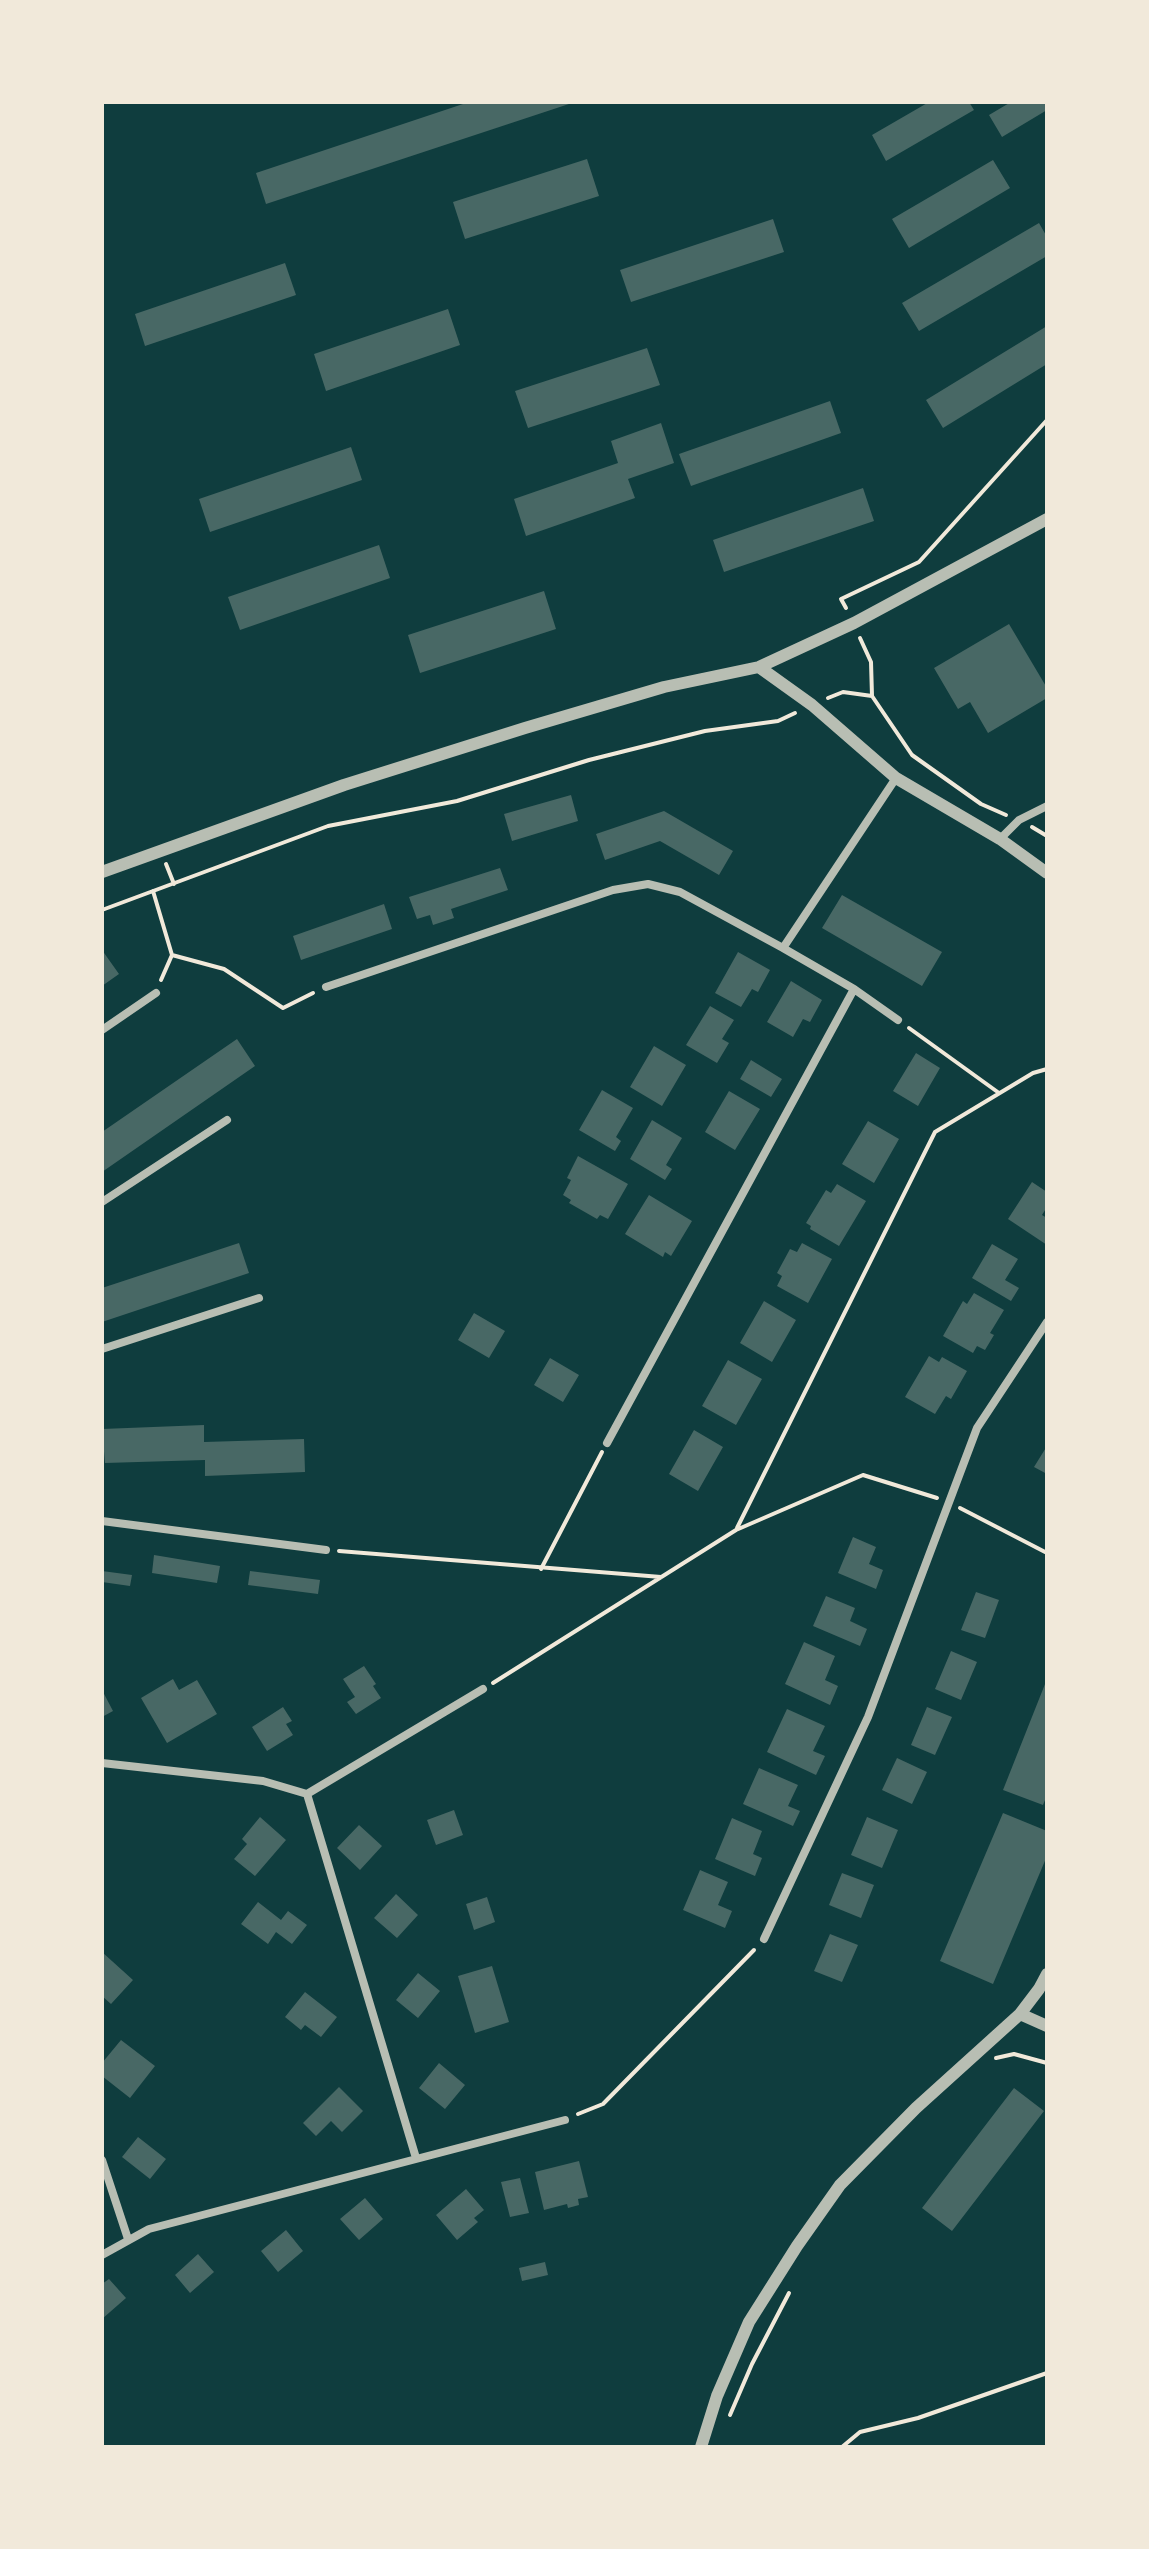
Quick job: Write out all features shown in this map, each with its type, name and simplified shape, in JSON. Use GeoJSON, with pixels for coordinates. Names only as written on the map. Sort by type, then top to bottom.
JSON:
{"type":"FeatureCollection","features":[{"type":"Feature","properties":{"kind":"street"},"geometry":{"type":"LineString","coordinates":[[102,872],[344,785],[525,728],[664,687],[759,667],[854,623],[1047,519]]}},
{"type":"Feature","properties":{"kind":"street"},"geometry":{"type":"LineString","coordinates":[[759,667],[812,705],[896,778],[1000,839],[1047,873]]}},
{"type":"Feature","properties":{"kind":"street"},"geometry":{"type":"LineString","coordinates":[[783,948],[896,778]]}},
{"type":"Feature","properties":{"kind":"street"},"geometry":{"type":"LineString","coordinates":[[1000,839],[1019,820],[1047,806]]}},
{"type":"Feature","properties":{"kind":"street"},"geometry":{"type":"LineString","coordinates":[[326,987],[613,890],[648,884],[680,892],[783,948],[854,989],[898,1020]]}},
{"type":"Feature","properties":{"kind":"street"},"geometry":{"type":"LineString","coordinates":[[607,1443],[854,989]]}},
{"type":"Feature","properties":{"kind":"street"},"geometry":{"type":"LineString","coordinates":[[102,1030],[156,993]]}},
{"type":"Feature","properties":{"kind":"street"},"geometry":{"type":"LineString","coordinates":[[102,1202],[227,1120]]}},
{"type":"Feature","properties":{"kind":"street"},"geometry":{"type":"LineString","coordinates":[[102,1349],[259,1298]]}},
{"type":"Feature","properties":{"kind":"street"},"geometry":{"type":"LineString","coordinates":[[764,1939],[868,1717],[977,1428],[1047,1322]]}},
{"type":"Feature","properties":{"kind":"street"},"geometry":{"type":"LineString","coordinates":[[102,1521],[326,1550]]}},
{"type":"Feature","properties":{"kind":"street"},"geometry":{"type":"LineString","coordinates":[[102,1763],[263,1781],[307,1794],[483,1689]]}},
{"type":"Feature","properties":{"kind":"street"},"geometry":{"type":"LineString","coordinates":[[307,1794],[416,2158]]}},
{"type":"Feature","properties":{"kind":"street"},"geometry":{"type":"LineString","coordinates":[[701,2447],[717,2396],[749,2322],[840,2185],[916,2108],[1020,2014],[1047,1974]]}},
{"type":"Feature","properties":{"kind":"street"},"geometry":{"type":"LineString","coordinates":[[1020,2014],[1047,2026]]}},
{"type":"Feature","properties":{"kind":"street"},"geometry":{"type":"LineString","coordinates":[[102,2255],[149,2229],[565,2120]]}},
{"type":"Feature","properties":{"kind":"street"},"geometry":{"type":"LineString","coordinates":[[102,2160],[128,2239]]}},
{"type":"Feature","properties":{"kind":"path"},"geometry":{"type":"LineString","coordinates":[[1047,420],[919,562],[841,599],[871,662],[872,696],[912,755],[981,804],[1047,836]]}},
{"type":"Feature","properties":{"kind":"path"},"geometry":{"type":"LineString","coordinates":[[102,910],[328,826],[457,801],[589,760],[705,731],[778,721],[843,692],[872,696]]}},
{"type":"Feature","properties":{"kind":"path"},"geometry":{"type":"LineString","coordinates":[[153,891],[172,955],[156,993]]}},
{"type":"Feature","properties":{"kind":"path"},"geometry":{"type":"LineString","coordinates":[[172,955],[224,969],[283,1008],[326,987]]}},
{"type":"Feature","properties":{"kind":"path"},"geometry":{"type":"LineString","coordinates":[[898,1020],[1000,1094]]}},
{"type":"Feature","properties":{"kind":"path"},"geometry":{"type":"LineString","coordinates":[[736,1530],[935,1132],[1033,1073],[1047,1069]]}},
{"type":"Feature","properties":{"kind":"path"},"geometry":{"type":"LineString","coordinates":[[541,1569],[607,1443]]}},
{"type":"Feature","properties":{"kind":"path"},"geometry":{"type":"LineString","coordinates":[[483,1689],[736,1530],[863,1475],[947,1501],[1047,1553]]}},
{"type":"Feature","properties":{"kind":"path"},"geometry":{"type":"LineString","coordinates":[[326,1550],[664,1577]]}},
{"type":"Feature","properties":{"kind":"path"},"geometry":{"type":"LineString","coordinates":[[565,2120],[603,2104],[764,1939]]}},
{"type":"Feature","properties":{"kind":"path"},"geometry":{"type":"LineString","coordinates":[[993,2059],[1014,2054],[1047,2063]]}},
{"type":"Feature","properties":{"kind":"path"},"geometry":{"type":"LineString","coordinates":[[727,2422],[752,2364],[796,2280]]}},
{"type":"Feature","properties":{"kind":"path"},"geometry":{"type":"LineString","coordinates":[[842,2447],[860,2432],[918,2418],[1047,2373]]}},
{"type":"Feature","properties":{"kind":"building"},"geometry":{"type":"Polygon","coordinates":[[[469,102],[572,103],[266,204],[256,173],[469,102]]]}},
{"type":"Feature","properties":{"kind":"building"},"geometry":{"type":"Polygon","coordinates":[[[929,102],[969,102],[974,110],[886,161],[872,135],[929,102]]]}},
{"type":"Feature","properties":{"kind":"building"},"geometry":{"type":"Polygon","coordinates":[[[1011,102],[1047,102],[1047,110],[1002,137],[989,115],[1011,102]]]}},
{"type":"Feature","properties":{"kind":"building"},"geometry":{"type":"Polygon","coordinates":[[[587,159],[599,196],[465,239],[453,202],[587,159]]]}},
{"type":"Feature","properties":{"kind":"building"},"geometry":{"type":"Polygon","coordinates":[[[993,160],[1010,188],[909,248],[892,219],[993,160]]]}},
{"type":"Feature","properties":{"kind":"building"},"geometry":{"type":"Polygon","coordinates":[[[773,219],[784,252],[631,302],[620,270],[773,219]]]}},
{"type":"Feature","properties":{"kind":"building"},"geometry":{"type":"Polygon","coordinates":[[[1039,223],[1047,237],[1047,256],[919,331],[902,303],[1039,223]]]}},
{"type":"Feature","properties":{"kind":"building"},"geometry":{"type":"Polygon","coordinates":[[[285,263],[296,295],[145,346],[135,314],[285,263]]]}},
{"type":"Feature","properties":{"kind":"building"},"geometry":{"type":"Polygon","coordinates":[[[448,309],[460,345],[326,391],[314,354],[448,309]]]}},
{"type":"Feature","properties":{"kind":"building"},"geometry":{"type":"Polygon","coordinates":[[[1047,326],[1047,364],[943,428],[926,400],[1047,326]]]}},
{"type":"Feature","properties":{"kind":"building"},"geometry":{"type":"Polygon","coordinates":[[[647,348],[660,385],[528,428],[515,391],[647,348]]]}},
{"type":"Feature","properties":{"kind":"building"},"geometry":{"type":"Polygon","coordinates":[[[830,401],[841,433],[691,486],[679,454],[830,401]]]}},
{"type":"Feature","properties":{"kind":"building"},"geometry":{"type":"Polygon","coordinates":[[[661,423],[674,463],[628,479],[635,498],[526,536],[514,499],[618,463],[611,441],[661,423]]]}},
{"type":"Feature","properties":{"kind":"building"},"geometry":{"type":"Polygon","coordinates":[[[351,447],[362,480],[210,532],[199,499],[351,447]]]}},
{"type":"Feature","properties":{"kind":"building"},"geometry":{"type":"Polygon","coordinates":[[[863,488],[874,521],[724,572],[713,540],[863,488]]]}},
{"type":"Feature","properties":{"kind":"building"},"geometry":{"type":"Polygon","coordinates":[[[379,545],[390,578],[240,630],[228,597],[379,545]]]}},
{"type":"Feature","properties":{"kind":"building"},"geometry":{"type":"Polygon","coordinates":[[[544,591],[556,629],[420,673],[408,635],[544,591]]]}},
{"type":"Feature","properties":{"kind":"building"},"geometry":{"type":"Polygon","coordinates":[[[1009,624],[1047,688],[1047,698],[988,733],[970,702],[958,709],[934,668],[1009,624]]]}},
{"type":"Feature","properties":{"kind":"building"},"geometry":{"type":"Polygon","coordinates":[[[571,795],[578,821],[512,841],[504,814],[571,795]]]}},
{"type":"Feature","properties":{"kind":"building"},"geometry":{"type":"Polygon","coordinates":[[[664,811],[733,851],[719,875],[660,841],[605,860],[596,834],[664,811]]]}},
{"type":"Feature","properties":{"kind":"building"},"geometry":{"type":"Polygon","coordinates":[[[500,868],[508,890],[451,909],[454,918],[433,925],[430,915],[417,919],[409,897],[500,868]]]}},
{"type":"Feature","properties":{"kind":"building"},"geometry":{"type":"Polygon","coordinates":[[[842,895],[942,952],[922,986],[822,928],[842,895]]]}},
{"type":"Feature","properties":{"kind":"building"},"geometry":{"type":"Polygon","coordinates":[[[384,904],[392,929],[301,960],[293,936],[384,904]]]}},
{"type":"Feature","properties":{"kind":"building"},"geometry":{"type":"Polygon","coordinates":[[[102,950],[119,974],[102,986],[102,950]]]}},
{"type":"Feature","properties":{"kind":"building"},"geometry":{"type":"Polygon","coordinates":[[[738,952],[770,970],[758,992],[752,989],[741,1007],[715,993],[738,952]]]}},
{"type":"Feature","properties":{"kind":"building"},"geometry":{"type":"Polygon","coordinates":[[[791,981],[822,1000],[810,1022],[803,1019],[793,1037],[767,1022],[791,981]]]}},
{"type":"Feature","properties":{"kind":"building"},"geometry":{"type":"Polygon","coordinates":[[[710,1006],[734,1020],[722,1039],[729,1043],[717,1063],[686,1045],[710,1006]]]}},
{"type":"Feature","properties":{"kind":"building"},"geometry":{"type":"Polygon","coordinates":[[[237,1039],[255,1066],[102,1172],[102,1132],[237,1039]]]}},
{"type":"Feature","properties":{"kind":"building"},"geometry":{"type":"Polygon","coordinates":[[[654,1046],[686,1065],[662,1106],[630,1087],[654,1046]]]}},
{"type":"Feature","properties":{"kind":"building"},"geometry":{"type":"Polygon","coordinates":[[[916,1053],[940,1068],[918,1106],[893,1091],[916,1053]]]}},
{"type":"Feature","properties":{"kind":"building"},"geometry":{"type":"Polygon","coordinates":[[[751,1060],[782,1079],[771,1097],[740,1079],[751,1060]]]}},
{"type":"Feature","properties":{"kind":"building"},"geometry":{"type":"Polygon","coordinates":[[[602,1090],[633,1108],[616,1137],[621,1141],[615,1151],[579,1130],[602,1090]]]}},
{"type":"Feature","properties":{"kind":"building"},"geometry":{"type":"Polygon","coordinates":[[[729,1091],[760,1109],[735,1150],[705,1132],[729,1091]]]}},
{"type":"Feature","properties":{"kind":"building"},"geometry":{"type":"Polygon","coordinates":[[[652,1120],[682,1138],[666,1165],[672,1169],[665,1180],[630,1159],[652,1120]]]}},
{"type":"Feature","properties":{"kind":"building"},"geometry":{"type":"Polygon","coordinates":[[[868,1121],[899,1139],[874,1183],[842,1164],[868,1121]]]}},
{"type":"Feature","properties":{"kind":"building"},"geometry":{"type":"Polygon","coordinates":[[[578,1156],[628,1184],[608,1219],[600,1215],[597,1219],[569,1203],[571,1200],[563,1195],[578,1156]]]}},
{"type":"Feature","properties":{"kind":"building"},"geometry":{"type":"Polygon","coordinates":[[[1032,1182],[1047,1192],[1047,1207],[1042,1215],[1047,1218],[1047,1245],[1008,1219],[1032,1182]]]}},
{"type":"Feature","properties":{"kind":"building"},"geometry":{"type":"Polygon","coordinates":[[[837,1184],[866,1201],[839,1246],[810,1229],[811,1226],[806,1223],[826,1190],[831,1193],[837,1184]]]}},
{"type":"Feature","properties":{"kind":"building"},"geometry":{"type":"Polygon","coordinates":[[[649,1195],[692,1221],[671,1256],[665,1252],[663,1257],[625,1234],[649,1195]]]}},
{"type":"Feature","properties":{"kind":"building"},"geometry":{"type":"Polygon","coordinates":[[[239,1243],[249,1273],[102,1322],[102,1288],[239,1243]]]}},
{"type":"Feature","properties":{"kind":"building"},"geometry":{"type":"Polygon","coordinates":[[[802,1243],[832,1259],[808,1303],[777,1286],[782,1276],[777,1273],[790,1249],[797,1252],[802,1243]]]}},
{"type":"Feature","properties":{"kind":"building"},"geometry":{"type":"Polygon","coordinates":[[[992,1244],[1018,1259],[1005,1280],[1019,1288],[1011,1301],[972,1278],[992,1244]]]}},
{"type":"Feature","properties":{"kind":"building"},"geometry":{"type":"Polygon","coordinates":[[[974,1293],[1004,1310],[990,1333],[994,1335],[985,1350],[977,1346],[973,1353],[943,1336],[963,1301],[967,1304],[974,1293]]]}},
{"type":"Feature","properties":{"kind":"building"},"geometry":{"type":"Polygon","coordinates":[[[764,1301],[796,1320],[772,1362],[740,1343],[764,1301]]]}},
{"type":"Feature","properties":{"kind":"building"},"geometry":{"type":"Polygon","coordinates":[[[474,1313],[505,1331],[489,1358],[458,1340],[474,1313]]]}},
{"type":"Feature","properties":{"kind":"building"},"geometry":{"type":"Polygon","coordinates":[[[929,1356],[939,1362],[942,1357],[967,1371],[951,1399],[946,1396],[935,1414],[905,1397],[929,1356]]]}},
{"type":"Feature","properties":{"kind":"building"},"geometry":{"type":"Polygon","coordinates":[[[550,1358],[579,1375],[563,1402],[534,1385],[550,1358]]]}},
{"type":"Feature","properties":{"kind":"building"},"geometry":{"type":"Polygon","coordinates":[[[728,1360],[762,1379],[736,1425],[702,1406],[728,1360]]]}},
{"type":"Feature","properties":{"kind":"building"},"geometry":{"type":"Polygon","coordinates":[[[204,1425],[204,1442],[304,1439],[305,1472],[205,1476],[205,1460],[105,1463],[102,1429],[204,1425]]]}},
{"type":"Feature","properties":{"kind":"building"},"geometry":{"type":"Polygon","coordinates":[[[694,1430],[723,1447],[698,1491],[669,1474],[694,1430]]]}},
{"type":"Feature","properties":{"kind":"building"},"geometry":{"type":"Polygon","coordinates":[[[1047,1446],[1047,1474],[1034,1467],[1047,1446]]]}},
{"type":"Feature","properties":{"kind":"building"},"geometry":{"type":"Polygon","coordinates":[[[853,1537],[876,1547],[869,1564],[883,1570],[876,1589],[838,1573],[853,1537]]]}},
{"type":"Feature","properties":{"kind":"building"},"geometry":{"type":"Polygon","coordinates":[[[154,1555],[220,1566],[217,1583],[152,1573],[154,1555]]]}},
{"type":"Feature","properties":{"kind":"building"},"geometry":{"type":"Polygon","coordinates":[[[102,1571],[132,1575],[130,1586],[102,1582],[102,1571]]]}},
{"type":"Feature","properties":{"kind":"building"},"geometry":{"type":"Polygon","coordinates":[[[250,1571],[320,1580],[318,1594],[248,1585],[250,1571]]]}},
{"type":"Feature","properties":{"kind":"building"},"geometry":{"type":"Polygon","coordinates":[[[976,1592],[999,1600],[985,1638],[961,1630],[976,1592]]]}},
{"type":"Feature","properties":{"kind":"building"},"geometry":{"type":"Polygon","coordinates":[[[826,1596],[855,1608],[850,1621],[867,1629],[860,1646],[813,1626],[826,1596]]]}},
{"type":"Feature","properties":{"kind":"building"},"geometry":{"type":"Polygon","coordinates":[[[804,1642],[835,1656],[825,1680],[838,1686],[830,1705],[785,1684],[804,1642]]]}},
{"type":"Feature","properties":{"kind":"building"},"geometry":{"type":"Polygon","coordinates":[[[951,1651],[977,1662],[961,1700],[935,1689],[951,1651]]]}},
{"type":"Feature","properties":{"kind":"building"},"geometry":{"type":"Polygon","coordinates":[[[364,1666],[381,1698],[356,1714],[347,1702],[355,1697],[343,1679],[364,1666]]]}},
{"type":"Feature","properties":{"kind":"building"},"geometry":{"type":"Polygon","coordinates":[[[173,1679],[179,1690],[197,1680],[217,1714],[167,1743],[141,1698],[173,1679]]]}},
{"type":"Feature","properties":{"kind":"building"},"geometry":{"type":"Polygon","coordinates":[[[1047,1679],[1047,1795],[1043,1805],[1003,1790],[1047,1679]]]}},
{"type":"Feature","properties":{"kind":"building"},"geometry":{"type":"Polygon","coordinates":[[[102,1690],[113,1711],[102,1717],[102,1690]]]}},
{"type":"Feature","properties":{"kind":"building"},"geometry":{"type":"Polygon","coordinates":[[[283,1707],[292,1721],[286,1724],[293,1735],[267,1751],[252,1727],[283,1707]]]}},
{"type":"Feature","properties":{"kind":"building"},"geometry":{"type":"Polygon","coordinates":[[[927,1707],[952,1717],[935,1755],[911,1745],[927,1707]]]}},
{"type":"Feature","properties":{"kind":"building"},"geometry":{"type":"Polygon","coordinates":[[[787,1709],[825,1726],[813,1751],[825,1756],[816,1775],[767,1752],[787,1709]]]}},
{"type":"Feature","properties":{"kind":"building"},"geometry":{"type":"Polygon","coordinates":[[[897,1758],[927,1772],[912,1804],[882,1790],[897,1758]]]}},
{"type":"Feature","properties":{"kind":"building"},"geometry":{"type":"Polygon","coordinates":[[[759,1768],[798,1785],[788,1806],[800,1811],[793,1826],[743,1804],[759,1768]]]}},
{"type":"Feature","properties":{"kind":"building"},"geometry":{"type":"Polygon","coordinates":[[[454,1810],[463,1835],[436,1845],[427,1820],[454,1810]]]}},
{"type":"Feature","properties":{"kind":"building"},"geometry":{"type":"Polygon","coordinates":[[[1003,1813],[1047,1831],[1047,1856],[993,1984],[940,1961],[1003,1813]]]}},
{"type":"Feature","properties":{"kind":"building"},"geometry":{"type":"Polygon","coordinates":[[[260,1817],[286,1840],[255,1876],[234,1859],[247,1844],[242,1839],[260,1817]]]}},
{"type":"Feature","properties":{"kind":"building"},"geometry":{"type":"Polygon","coordinates":[[[867,1817],[898,1830],[882,1868],[851,1855],[867,1817]]]}},
{"type":"Feature","properties":{"kind":"building"},"geometry":{"type":"Polygon","coordinates":[[[732,1818],[762,1831],[753,1854],[762,1858],[755,1876],[715,1859],[732,1818]]]}},
{"type":"Feature","properties":{"kind":"building"},"geometry":{"type":"Polygon","coordinates":[[[359,1825],[382,1846],[360,1870],[337,1848],[359,1825]]]}},
{"type":"Feature","properties":{"kind":"building"},"geometry":{"type":"Polygon","coordinates":[[[700,1870],[728,1882],[718,1905],[732,1911],[725,1928],[683,1910],[700,1870]]]}},
{"type":"Feature","properties":{"kind":"building"},"geometry":{"type":"Polygon","coordinates":[[[842,1873],[874,1885],[861,1918],[829,1905],[842,1873]]]}},
{"type":"Feature","properties":{"kind":"building"},"geometry":{"type":"Polygon","coordinates":[[[396,1894],[418,1915],[397,1938],[374,1918],[396,1894]]]}},
{"type":"Feature","properties":{"kind":"building"},"geometry":{"type":"Polygon","coordinates":[[[487,1897],[495,1922],[474,1930],[466,1904],[487,1897]]]}},
{"type":"Feature","properties":{"kind":"building"},"geometry":{"type":"Polygon","coordinates":[[[258,1902],[281,1920],[288,1911],[307,1925],[292,1944],[276,1932],[268,1944],[241,1924],[258,1902]]]}},
{"type":"Feature","properties":{"kind":"building"},"geometry":{"type":"Polygon","coordinates":[[[830,1934],[858,1945],[842,1982],[814,1971],[830,1934]]]}},
{"type":"Feature","properties":{"kind":"building"},"geometry":{"type":"Polygon","coordinates":[[[102,1952],[133,1980],[111,2004],[102,1996],[102,1952]]]}},
{"type":"Feature","properties":{"kind":"building"},"geometry":{"type":"Polygon","coordinates":[[[492,1966],[509,2022],[475,2033],[458,1976],[492,1966]]]}},
{"type":"Feature","properties":{"kind":"building"},"geometry":{"type":"Polygon","coordinates":[[[418,1973],[440,1991],[418,2018],[396,2000],[418,1973]]]}},
{"type":"Feature","properties":{"kind":"building"},"geometry":{"type":"Polygon","coordinates":[[[305,1992],[337,2017],[321,2037],[305,2025],[301,2030],[285,2017],[305,1992]]]}},
{"type":"Feature","properties":{"kind":"building"},"geometry":{"type":"Polygon","coordinates":[[[121,2040],[155,2066],[130,2098],[102,2076],[102,2063],[121,2040]]]}},
{"type":"Feature","properties":{"kind":"building"},"geometry":{"type":"Polygon","coordinates":[[[439,2063],[465,2085],[445,2109],[419,2088],[439,2063]]]}},
{"type":"Feature","properties":{"kind":"building"},"geometry":{"type":"Polygon","coordinates":[[[339,2087],[363,2111],[342,2132],[331,2121],[316,2136],[303,2123],[339,2087]]]}},
{"type":"Feature","properties":{"kind":"building"},"geometry":{"type":"Polygon","coordinates":[[[1014,2088],[1044,2111],[952,2231],[922,2208],[1014,2088]]]}},
{"type":"Feature","properties":{"kind":"building"},"geometry":{"type":"Polygon","coordinates":[[[138,2137],[166,2159],[150,2179],[122,2157],[138,2137]]]}},
{"type":"Feature","properties":{"kind":"building"},"geometry":{"type":"Polygon","coordinates":[[[579,2161],[588,2197],[578,2199],[579,2205],[568,2208],[567,2204],[544,2210],[535,2172],[579,2161]]]}},
{"type":"Feature","properties":{"kind":"building"},"geometry":{"type":"Polygon","coordinates":[[[520,2178],[529,2213],[510,2217],[501,2182],[520,2178]]]}},
{"type":"Feature","properties":{"kind":"building"},"geometry":{"type":"Polygon","coordinates":[[[466,2189],[484,2210],[474,2218],[478,2222],[457,2240],[436,2215],[466,2189]]]}},
{"type":"Feature","properties":{"kind":"building"},"geometry":{"type":"Polygon","coordinates":[[[365,2198],[383,2219],[359,2240],[340,2219],[365,2198]]]}},
{"type":"Feature","properties":{"kind":"building"},"geometry":{"type":"Polygon","coordinates":[[[286,2230],[303,2251],[278,2272],[261,2251],[286,2230]]]}},
{"type":"Feature","properties":{"kind":"building"},"geometry":{"type":"Polygon","coordinates":[[[198,2254],[214,2272],[190,2293],[175,2275],[198,2254]]]}},
{"type":"Feature","properties":{"kind":"building"},"geometry":{"type":"Polygon","coordinates":[[[545,2262],[548,2275],[522,2281],[519,2268],[545,2262]]]}},
{"type":"Feature","properties":{"kind":"building"},"geometry":{"type":"Polygon","coordinates":[[[109,2279],[126,2298],[102,2319],[102,2284],[109,2279]]]}}]}
